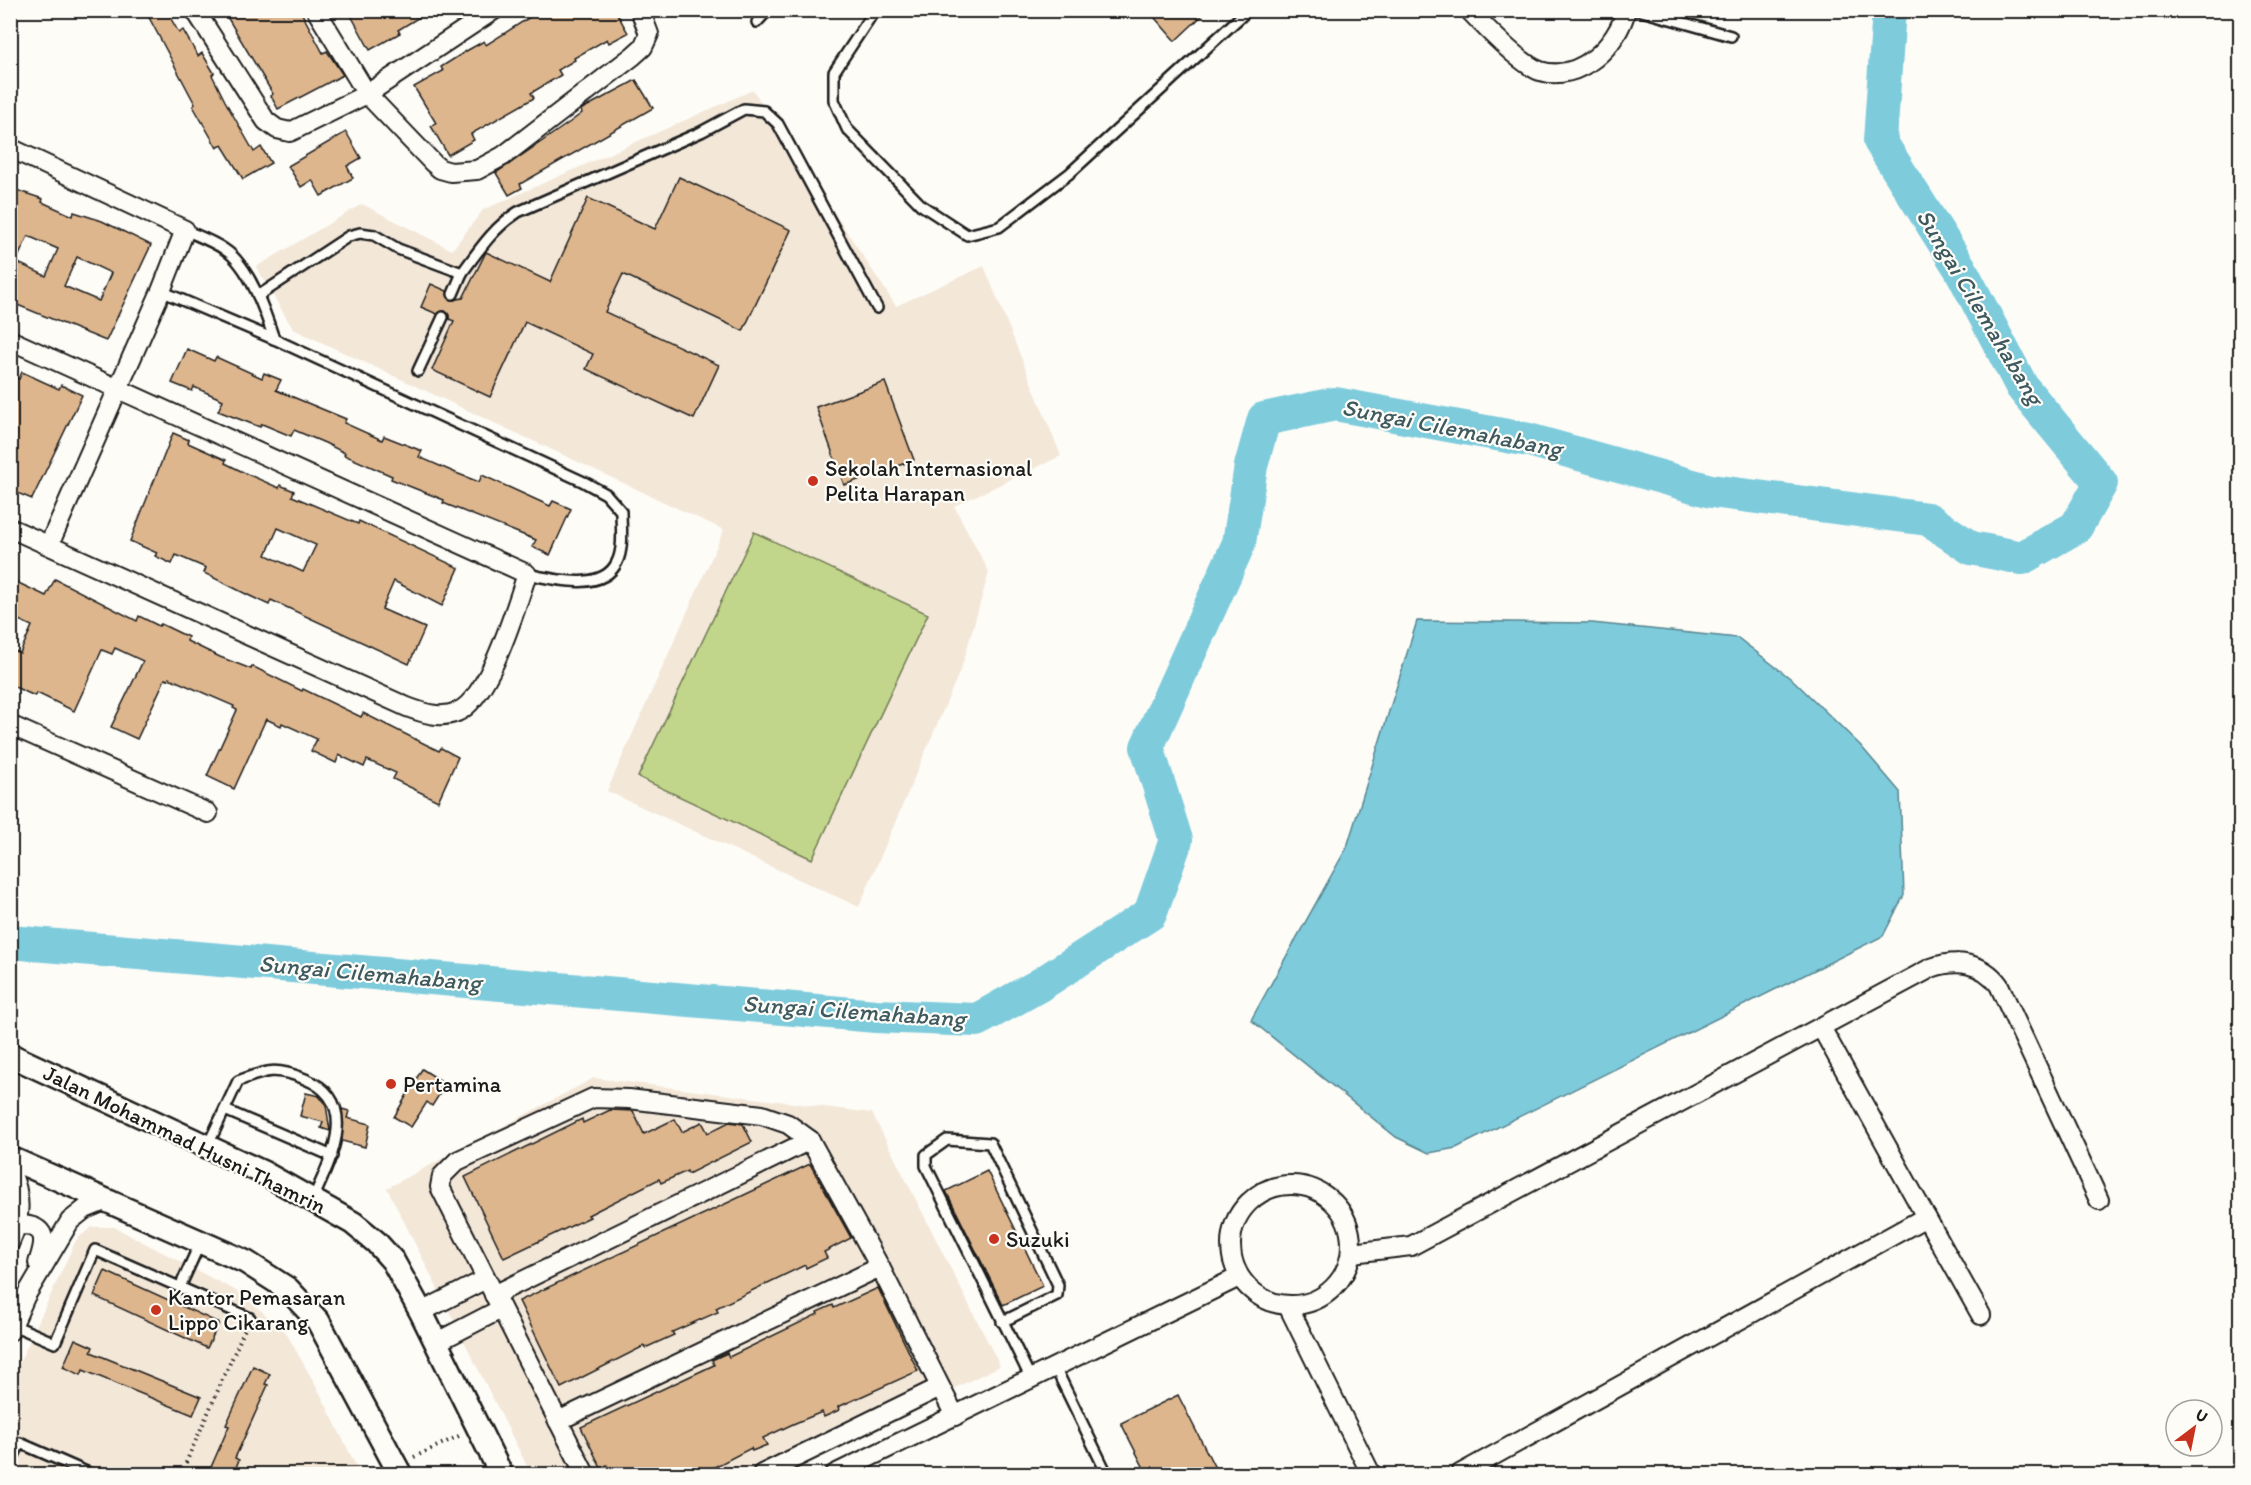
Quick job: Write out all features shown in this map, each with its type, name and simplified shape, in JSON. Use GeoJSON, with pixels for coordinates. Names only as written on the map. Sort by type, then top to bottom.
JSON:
{"type":"FeatureCollection","features":[{"type":"Feature","properties":{"kind":"street"},"geometry":{"type":"LineString","coordinates":[[195,10],[266,122],[276,129],[290,132],[368,94],[494,10]]}},
{"type":"Feature","properties":{"kind":"street"},"geometry":{"type":"LineString","coordinates":[[316,10],[368,94],[440,169],[451,172],[477,170],[503,156],[643,47],[649,34],[640,10]]}},
{"type":"Feature","properties":{"kind":"street"},"geometry":{"type":"LineString","coordinates":[[1469,10],[1503,45],[1540,70],[1563,71],[1587,64],[1611,44],[1622,27],[1626,10]]}},
{"type":"Feature","properties":{"kind":"street"},"geometry":{"type":"LineString","coordinates":[[10,148],[185,230],[161,291],[49,545]]}},
{"type":"Feature","properties":{"kind":"street"},"geometry":{"type":"LineString","coordinates":[[10,340],[119,387],[527,574],[501,650],[479,689],[465,707],[457,712],[429,715],[407,708],[10,528]]}},
{"type":"Feature","properties":{"kind":"street"},"geometry":{"type":"LineString","coordinates":[[10,725],[208,813]]}},
{"type":"Feature","properties":{"kind":"street"},"geometry":{"type":"LineString","coordinates":[[1352,1253],[1411,1246],[1945,963],[1969,964],[1990,975],[2008,1002],[2099,1200]]}},
{"type":"Feature","properties":{"kind":"street"},"geometry":{"type":"LineString","coordinates":[[1822,1029],[1981,1315]]}},
{"type":"Feature","properties":{"kind":"street","name":"Jalan Mohammad Husni Thamrin"},"geometry":{"type":"LineString","coordinates":[[10,1054],[208,1145],[313,1199],[353,1223],[376,1242],[393,1261],[421,1312],[501,1474]]}},
{"type":"Feature","properties":{"kind":"street"},"geometry":{"type":"LineString","coordinates":[[585,1474],[440,1187],[442,1176],[457,1161],[593,1098],[629,1099],[762,1115],[788,1124],[810,1140],[880,1267],[955,1416]]}},
{"type":"Feature","properties":{"kind":"street"},"geometry":{"type":"LineString","coordinates":[[421,1312],[494,1294],[810,1140]]}},
{"type":"Feature","properties":{"kind":"street"},"geometry":{"type":"LineString","coordinates":[[10,1158],[246,1263],[288,1289],[318,1321],[398,1470]]}},
{"type":"Feature","properties":{"kind":"street"},"geometry":{"type":"LineString","coordinates":[[10,1172],[18,1187],[18,1225],[10,1242]]}},
{"type":"Feature","properties":{"kind":"street"},"geometry":{"type":"LineString","coordinates":[[1288,1185],[1309,1187],[1328,1197],[1342,1212],[1350,1232],[1352,1253],[1347,1270],[1337,1286],[1315,1301],[1288,1306],[1260,1298],[1239,1277],[1231,1258],[1231,1236],[1237,1216],[1250,1200],[1268,1189],[1288,1185]]}},
{"type":"Feature","properties":{"kind":"street"},"geometry":{"type":"LineString","coordinates":[[25,1297],[70,1221],[85,1209],[107,1200]]}},
{"type":"Feature","properties":{"kind":"street"},"geometry":{"type":"LineString","coordinates":[[1460,1474],[1926,1217]]}},
{"type":"Feature","properties":{"kind":"street"},"geometry":{"type":"LineString","coordinates":[[12,1328],[45,1244],[40,1231],[33,1225],[18,1225]]}},
{"type":"Feature","properties":{"kind":"street"},"geometry":{"type":"LineString","coordinates":[[558,1421],[880,1267]]}},
{"type":"Feature","properties":{"kind":"street"},"geometry":{"type":"LineString","coordinates":[[835,1474],[1239,1277]]}},
{"type":"Feature","properties":{"kind":"street"},"geometry":{"type":"LineString","coordinates":[[437,1342],[494,1294]]}},
{"type":"Feature","properties":{"kind":"street"},"geometry":{"type":"LineString","coordinates":[[1288,1306],[1371,1474]]}},
{"type":"Feature","properties":{"kind":"street"},"geometry":{"type":"LineString","coordinates":[[762,1474],[940,1387]]}},
{"type":"Feature","properties":{"kind":"lane"},"geometry":{"type":"LineString","coordinates":[[757,22],[768,10]]}},
{"type":"Feature","properties":{"kind":"lane"},"geometry":{"type":"LineString","coordinates":[[875,10],[834,72],[834,100],[847,129],[913,197],[967,235],[999,227],[1070,173],[1248,10]]}},
{"type":"Feature","properties":{"kind":"lane"},"geometry":{"type":"LineString","coordinates":[[1638,10],[1731,36]]}},
{"type":"Feature","properties":{"kind":"lane"},"geometry":{"type":"LineString","coordinates":[[453,294],[462,273],[487,238],[503,222],[518,212],[700,132],[744,109],[754,108],[773,116],[778,124],[877,308]]}},
{"type":"Feature","properties":{"kind":"lane"},"geometry":{"type":"LineString","coordinates":[[185,230],[226,250],[258,296],[274,339]]}},
{"type":"Feature","properties":{"kind":"lane"},"geometry":{"type":"LineString","coordinates":[[258,296],[349,236],[360,233],[374,235],[398,249],[462,273]]}},
{"type":"Feature","properties":{"kind":"lane"},"geometry":{"type":"LineString","coordinates":[[161,291],[274,339],[585,482],[606,494],[621,511],[618,562],[609,574],[593,579],[566,582],[527,574]]}},
{"type":"Feature","properties":{"kind":"lane"},"geometry":{"type":"LineString","coordinates":[[418,371],[443,317]]}},
{"type":"Feature","properties":{"kind":"lane"},"geometry":{"type":"LineString","coordinates":[[208,1145],[238,1081],[266,1070],[284,1070],[319,1084],[333,1098],[337,1122],[332,1156],[313,1199]]}},
{"type":"Feature","properties":{"kind":"lane"},"geometry":{"type":"LineString","coordinates":[[225,1110],[332,1156]]}},
{"type":"Feature","properties":{"kind":"lane"},"geometry":{"type":"LineString","coordinates":[[1002,1322],[1057,1295],[1058,1285],[990,1143],[947,1140],[926,1155],[926,1167],[1002,1322],[1030,1379]]}},
{"type":"Feature","properties":{"kind":"lane"},"geometry":{"type":"LineString","coordinates":[[180,1287],[201,1242]]}},
{"type":"Feature","properties":{"kind":"lane"},"geometry":{"type":"LineString","coordinates":[[12,1328],[55,1343],[95,1250],[250,1318]]}},
{"type":"Feature","properties":{"kind":"lane"},"geometry":{"type":"LineString","coordinates":[[1055,1366],[1107,1474]]}},
{"type":"Feature","properties":{"kind":"lane"},"geometry":{"type":"LineString","coordinates":[[10,1464],[13,1450],[20,1443],[91,1474]]}},
{"type":"Feature","properties":{"kind":"path"},"geometry":{"type":"LineString","coordinates":[[181,1474],[250,1318]]}},
{"type":"Feature","properties":{"kind":"path"},"geometry":{"type":"LineString","coordinates":[[398,1470],[478,1427]]}},
{"type":"Feature","properties":{"kind":"shaded area","name":"Sekolah Internasional Pelita Harapan"},"geometry":{"type":"Polygon","coordinates":[[[753,90],[896,306],[984,266],[1061,456],[954,506],[989,572],[962,666],[859,907],[607,791],[724,530],[293,329],[256,267],[362,204],[452,250],[483,210],[753,90]]]}},
{"type":"Feature","properties":{"kind":"shaded area"},"geometry":{"type":"Polygon","coordinates":[[[594,1078],[872,1113],[1000,1366],[779,1474],[531,1474],[387,1188],[594,1078]]]}},
{"type":"Feature","properties":{"kind":"shaded area"},"geometry":{"type":"Polygon","coordinates":[[[92,1227],[114,1227],[240,1293],[285,1331],[322,1397],[360,1474],[11,1474],[11,1381],[76,1240],[92,1227]]]}},
{"type":"Feature","properties":{"kind":"green space"},"geometry":{"type":"Polygon","coordinates":[[[754,532],[928,614],[812,859],[638,777],[754,532]]]}},
{"type":"Feature","properties":{"kind":"water"},"geometry":{"type":"Polygon","coordinates":[[[1417,621],[1592,623],[1738,638],[1794,681],[1860,745],[1900,792],[1904,895],[1883,936],[1456,1148],[1429,1153],[1396,1137],[1251,1020],[1347,847],[1417,621]]]}},
{"type":"Feature","properties":{"kind":"building"},"geometry":{"type":"Polygon","coordinates":[[[145,10],[166,10],[179,33],[183,30],[198,56],[202,53],[214,73],[212,75],[225,101],[254,152],[261,147],[271,163],[243,179],[222,145],[217,148],[193,106],[195,104],[145,10]]]}},
{"type":"Feature","properties":{"kind":"building"},"geometry":{"type":"Polygon","coordinates":[[[223,10],[300,10],[323,53],[327,51],[343,75],[278,109],[271,96],[273,94],[223,10]]]}},
{"type":"Feature","properties":{"kind":"building"},"geometry":{"type":"Polygon","coordinates":[[[348,10],[431,10],[398,30],[400,33],[370,50],[348,10]]]}},
{"type":"Feature","properties":{"kind":"building"},"geometry":{"type":"Polygon","coordinates":[[[541,10],[615,10],[628,33],[609,43],[607,39],[574,58],[575,60],[558,70],[561,75],[531,93],[534,98],[471,134],[474,140],[448,155],[431,126],[436,123],[414,87],[443,71],[441,67],[468,50],[484,41],[486,45],[541,10]]]}},
{"type":"Feature","properties":{"kind":"building"},"geometry":{"type":"Polygon","coordinates":[[[1148,10],[1208,10],[1175,41],[1148,10]]]}},
{"type":"Feature","properties":{"kind":"building"},"geometry":{"type":"Polygon","coordinates":[[[636,80],[653,108],[520,184],[522,188],[509,195],[496,173],[570,122],[582,113],[581,110],[584,108],[636,80]]]}},
{"type":"Feature","properties":{"kind":"building"},"geometry":{"type":"Polygon","coordinates":[[[346,132],[361,158],[347,166],[353,178],[321,196],[312,180],[301,187],[288,166],[346,132]]]}},
{"type":"Feature","properties":{"kind":"building"},"geometry":{"type":"Polygon","coordinates":[[[679,177],[791,230],[743,331],[623,274],[605,312],[719,365],[694,419],[586,369],[593,354],[525,322],[490,397],[432,370],[454,321],[449,319],[445,311],[437,314],[421,307],[431,284],[447,291],[450,300],[463,298],[486,252],[550,282],[588,198],[655,229],[679,177]]]}},
{"type":"Feature","properties":{"kind":"building"},"geometry":{"type":"Polygon","coordinates":[[[10,188],[43,199],[42,202],[73,216],[74,212],[102,221],[151,245],[106,341],[10,302],[10,188]],[[28,236],[16,262],[46,276],[58,249],[28,236]],[[77,257],[64,286],[99,301],[111,273],[77,257]]]}},
{"type":"Feature","properties":{"kind":"building"},"geometry":{"type":"Polygon","coordinates":[[[187,349],[214,361],[216,357],[262,378],[264,373],[281,380],[276,390],[346,419],[344,423],[382,440],[384,436],[422,451],[419,457],[456,473],[479,482],[482,475],[550,506],[553,501],[571,509],[550,555],[532,547],[536,540],[443,503],[444,500],[391,479],[392,476],[344,455],[345,453],[325,443],[294,430],[291,436],[262,424],[260,427],[218,411],[223,400],[194,387],[192,391],[172,383],[187,349]]]}},
{"type":"Feature","properties":{"kind":"building"},"geometry":{"type":"Polygon","coordinates":[[[22,372],[59,389],[61,385],[82,395],[32,499],[10,490],[10,376],[19,379],[22,372]]]}},
{"type":"Feature","properties":{"kind":"building"},"geometry":{"type":"Polygon","coordinates":[[[885,382],[914,460],[844,485],[816,407],[885,382]]]}},
{"type":"Feature","properties":{"kind":"building"},"geometry":{"type":"Polygon","coordinates":[[[173,433],[189,440],[188,443],[226,460],[225,463],[247,474],[279,488],[280,485],[294,491],[292,496],[358,524],[359,521],[459,568],[442,606],[394,581],[382,609],[425,628],[409,664],[271,600],[269,605],[204,573],[206,568],[176,555],[172,564],[155,556],[157,553],[130,541],[173,433]],[[278,528],[266,555],[303,572],[316,545],[278,528]]]}},
{"type":"Feature","properties":{"kind":"building"},"geometry":{"type":"Polygon","coordinates":[[[10,579],[46,596],[55,579],[137,621],[139,616],[159,626],[161,624],[188,637],[187,641],[220,657],[251,669],[252,666],[361,717],[363,713],[439,751],[441,748],[458,757],[438,801],[393,779],[396,773],[367,760],[364,767],[339,755],[336,763],[311,751],[317,739],[282,723],[281,726],[266,719],[234,789],[207,776],[237,710],[233,708],[234,706],[169,678],[165,679],[137,739],[111,727],[143,661],[115,648],[112,654],[102,650],[74,711],[37,693],[35,696],[10,685],[10,649],[20,653],[32,626],[10,616],[10,579]]]}},
{"type":"Feature","properties":{"kind":"building"},"geometry":{"type":"Polygon","coordinates":[[[422,1069],[446,1084],[432,1106],[427,1102],[411,1127],[394,1117],[422,1069]]]}},
{"type":"Feature","properties":{"kind":"building"},"geometry":{"type":"Polygon","coordinates":[[[306,1093],[319,1096],[326,1105],[330,1131],[321,1128],[323,1122],[300,1116],[306,1093]]]}},
{"type":"Feature","properties":{"kind":"building"},"geometry":{"type":"Polygon","coordinates":[[[342,1109],[349,1111],[347,1118],[370,1124],[365,1147],[342,1141],[342,1109]]]}},
{"type":"Feature","properties":{"kind":"building"},"geometry":{"type":"Polygon","coordinates":[[[610,1110],[633,1111],[644,1134],[675,1119],[682,1132],[702,1122],[708,1133],[729,1122],[743,1124],[752,1142],[688,1174],[687,1171],[661,1183],[659,1179],[588,1215],[590,1217],[504,1258],[465,1177],[582,1119],[583,1123],[610,1110]]]}},
{"type":"Feature","properties":{"kind":"building"},"geometry":{"type":"Polygon","coordinates":[[[810,1164],[851,1238],[824,1252],[827,1258],[806,1268],[805,1265],[716,1308],[718,1312],[672,1332],[674,1335],[645,1348],[644,1346],[561,1388],[519,1301],[810,1164]]]}},
{"type":"Feature","properties":{"kind":"building","name":"Suzuki"},"geometry":{"type":"Polygon","coordinates":[[[987,1171],[1043,1286],[1003,1305],[946,1191],[987,1171]]]}},
{"type":"Feature","properties":{"kind":"building","name":"Kantor Pemasaran Lippo Cikarang"},"geometry":{"type":"Polygon","coordinates":[[[105,1271],[219,1323],[207,1348],[94,1296],[105,1271]]]}},
{"type":"Feature","properties":{"kind":"building"},"geometry":{"type":"Polygon","coordinates":[[[878,1288],[918,1371],[838,1407],[839,1410],[824,1417],[822,1412],[763,1438],[767,1445],[752,1451],[751,1448],[701,1474],[612,1474],[607,1465],[601,1468],[581,1427],[714,1365],[712,1360],[727,1353],[729,1357],[818,1314],[817,1312],[833,1305],[834,1308],[878,1288]]]}},
{"type":"Feature","properties":{"kind":"building"},"geometry":{"type":"Polygon","coordinates":[[[75,1339],[93,1347],[91,1352],[201,1397],[193,1415],[83,1370],[81,1375],[63,1367],[75,1339]]]}},
{"type":"Feature","properties":{"kind":"building"},"geometry":{"type":"Polygon","coordinates":[[[253,1366],[270,1374],[265,1384],[268,1385],[235,1458],[239,1460],[233,1474],[208,1474],[229,1426],[226,1425],[253,1366]]]}},
{"type":"Feature","properties":{"kind":"building"},"geometry":{"type":"Polygon","coordinates":[[[1178,1395],[1218,1474],[1147,1474],[1121,1423],[1178,1395]]]}},
{"type":"Feature","properties":{"kind":"waterway","name":"Sungai Cilemahabang"},"geometry":{"type":"LineString","coordinates":[[10,942],[876,1016],[977,1020],[1038,986],[1150,914],[1176,840],[1147,747],[1239,543],[1251,466],[1264,419],[1335,404],[1529,440],[1711,491],[1928,519],[1971,548],[2022,558],[2076,527],[2101,483],[2022,387],[1960,268],[1880,141],[1889,10]]}},
{"type":"Feature","properties":{"kind":"place","name":"Sekolah Internasional Pelita Harapan"},"geometry":{"type":"Point","coordinates":[813,481]}},
{"type":"Feature","properties":{"kind":"place","name":"Pertamina"},"geometry":{"type":"Point","coordinates":[391,1084]}},
{"type":"Feature","properties":{"kind":"place","name":"Suzuki"},"geometry":{"type":"Point","coordinates":[994,1239]}},
{"type":"Feature","properties":{"kind":"place","name":"Kantor Pemasaran Lippo Cikarang"},"geometry":{"type":"Point","coordinates":[156,1310]}}]}
